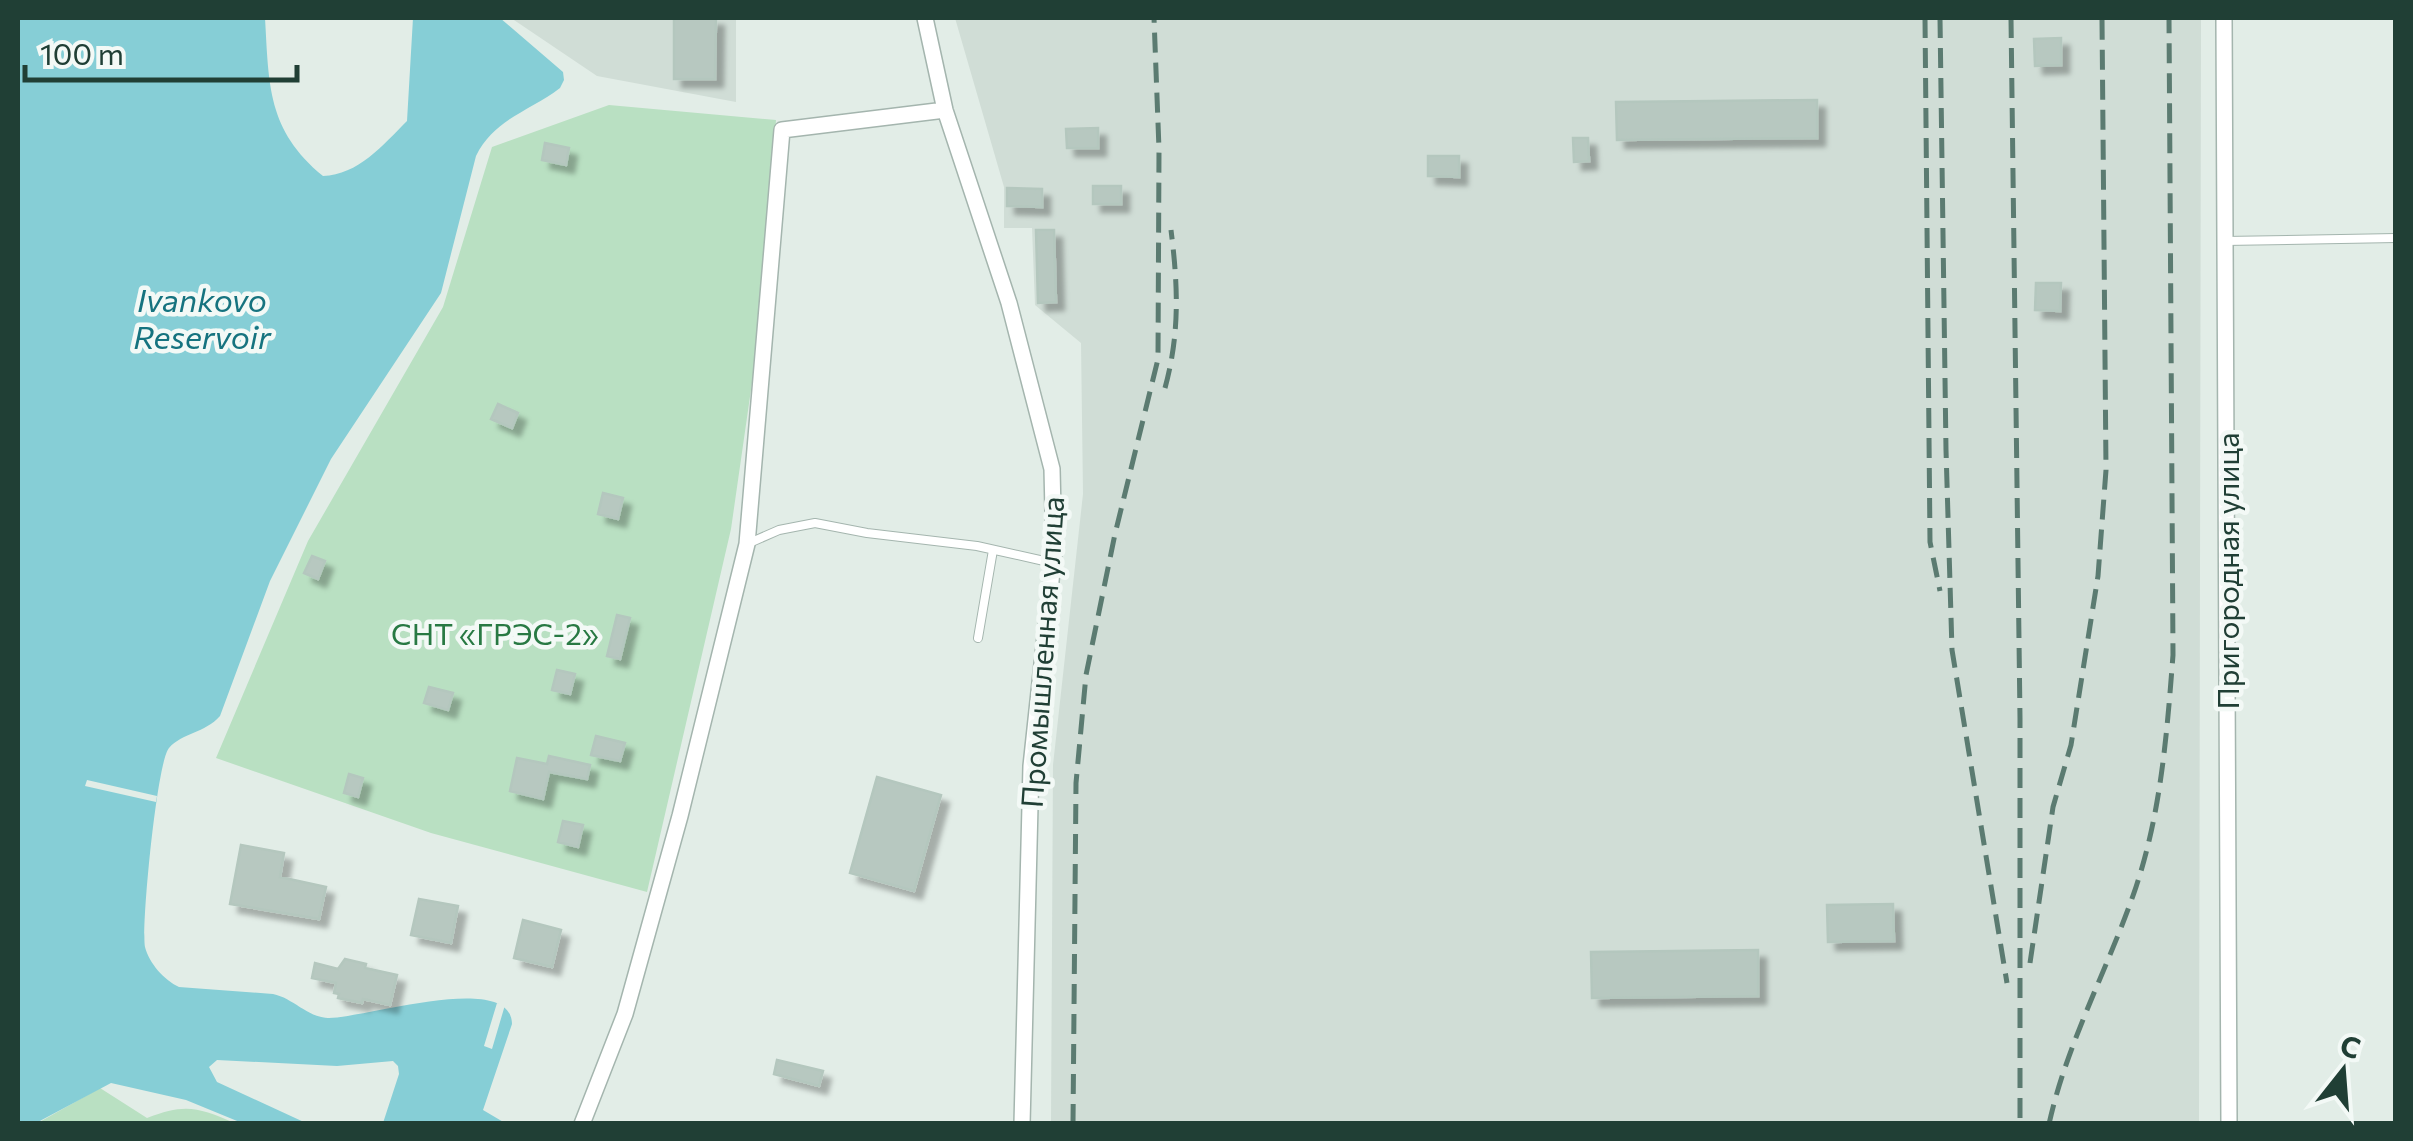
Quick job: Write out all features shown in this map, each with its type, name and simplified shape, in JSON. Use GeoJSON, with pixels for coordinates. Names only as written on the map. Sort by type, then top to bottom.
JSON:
{"type":"FeatureCollection","features":[{"type":"Feature","properties":{"kind":"street","name":"Промышленная улица"},"geometry":{"type":"LineString","coordinates":[[924,18],[946,110],[1009,303],[1052,469],[1053,563],[1031,766],[1022,1124]]}},
{"type":"Feature","properties":{"kind":"street","name":"Пригородная улица"},"geometry":{"type":"LineString","coordinates":[[2224,18],[2229,1124]]}},
{"type":"Feature","properties":{"kind":"street"},"geometry":{"type":"LineString","coordinates":[[582,1124],[625,1014],[680,816],[747,544],[782,130],[946,110]]}},
{"type":"Feature","properties":{"kind":"lane"},"geometry":{"type":"LineString","coordinates":[[2224,241],[2396,238]]}},
{"type":"Feature","properties":{"kind":"lane"},"geometry":{"type":"LineString","coordinates":[[747,544],[778,530],[815,522],[1053,563]]}},
{"type":"Feature","properties":{"kind":"lane"},"geometry":{"type":"LineString","coordinates":[[978,638],[993,550]]}},
{"type":"Feature","properties":{"kind":"shaded area"},"geometry":{"type":"Polygon","coordinates":[[[511,18],[736,18],[736,102],[597,76],[511,18]]]}},
{"type":"Feature","properties":{"kind":"shaded area"},"geometry":{"type":"Polygon","coordinates":[[[955,18],[2201,18],[2199,1123],[1051,1123],[1053,765],[1083,494],[1081,343],[1035,305],[1032,228],[1004,228],[1004,187],[955,18]]]}},
{"type":"Feature","properties":{"kind":"green space","name":"СНТ «ГРЭС-2»"},"geometry":{"type":"Polygon","coordinates":[[[609,105],[776,120],[763,306],[731,529],[647,892],[431,833],[216,758],[308,541],[443,307],[492,147],[609,105]]]}},
{"type":"Feature","properties":{"kind":"green space"},"geometry":{"type":"Polygon","coordinates":[[[100,1088],[147,1118],[191,1109],[235,1123],[36,1124],[100,1088]]]}},
{"type":"Feature","properties":{"kind":"water","name":"Ivankovo Reservoir"},"geometry":{"type":"Polygon","coordinates":[[[18,18],[265,18],[274,105],[291,141],[323,176],[359,164],[407,121],[413,18],[500,18],[563,72],[560,88],[503,124],[476,156],[441,293],[331,459],[270,581],[220,716],[169,748],[155,811],[145,909],[147,953],[158,970],[179,987],[273,994],[328,1018],[462,999],[488,1000],[505,1008],[512,1024],[483,1110],[505,1123],[383,1123],[399,1074],[393,1061],[337,1066],[217,1060],[209,1067],[217,1082],[306,1123],[242,1123],[186,1100],[111,1083],[36,1123],[18,1123],[18,18]]]}},
{"type":"Feature","properties":{"kind":"pier"},"geometry":{"type":"Polygon","coordinates":[[[87,780],[157,796],[156,802],[85,786],[87,780]]]}},
{"type":"Feature","properties":{"kind":"pier"},"geometry":{"type":"Polygon","coordinates":[[[497,1003],[505,1005],[492,1049],[484,1046],[497,1003]]]}},
{"type":"Feature","properties":{"kind":"building"},"geometry":{"type":"Polygon","coordinates":[[[674,18],[716,18],[715,79],[674,79],[674,18]]]}},
{"type":"Feature","properties":{"kind":"building"},"geometry":{"type":"Polygon","coordinates":[[[2061,38],[2061,65],[2035,66],[2034,39],[2061,38]]]}},
{"type":"Feature","properties":{"kind":"building"},"geometry":{"type":"Polygon","coordinates":[[[1817,100],[1817,138],[1617,140],[1616,102],[1817,100]]]}},
{"type":"Feature","properties":{"kind":"building"},"geometry":{"type":"Polygon","coordinates":[[[1098,128],[1098,148],[1067,148],[1066,129],[1098,128]]]}},
{"type":"Feature","properties":{"kind":"building"},"geometry":{"type":"Polygon","coordinates":[[[1573,138],[1588,138],[1589,161],[1574,162],[1573,138]]]}},
{"type":"Feature","properties":{"kind":"building"},"geometry":{"type":"Polygon","coordinates":[[[545,143],[569,148],[566,165],[542,160],[545,143]]]}},
{"type":"Feature","properties":{"kind":"building"},"geometry":{"type":"Polygon","coordinates":[[[1428,156],[1459,156],[1459,177],[1428,176],[1428,156]]]}},
{"type":"Feature","properties":{"kind":"building"},"geometry":{"type":"Polygon","coordinates":[[[1093,186],[1121,186],[1121,204],[1093,204],[1093,186]]]}},
{"type":"Feature","properties":{"kind":"building"},"geometry":{"type":"Polygon","coordinates":[[[1007,188],[1042,189],[1042,207],[1007,206],[1007,188]]]}},
{"type":"Feature","properties":{"kind":"building"},"geometry":{"type":"Polygon","coordinates":[[[1036,230],[1054,230],[1056,302],[1038,303],[1036,230]]]}},
{"type":"Feature","properties":{"kind":"building"},"geometry":{"type":"Polygon","coordinates":[[[2036,283],[2061,283],[2060,311],[2035,310],[2036,283]]]}},
{"type":"Feature","properties":{"kind":"building"},"geometry":{"type":"Polygon","coordinates":[[[498,404],[518,413],[512,428],[491,419],[498,404]]]}},
{"type":"Feature","properties":{"kind":"building"},"geometry":{"type":"Polygon","coordinates":[[[603,493],[623,498],[618,519],[598,514],[603,493]]]}},
{"type":"Feature","properties":{"kind":"building"},"geometry":{"type":"Polygon","coordinates":[[[312,556],[325,561],[318,579],[304,573],[312,556]]]}},
{"type":"Feature","properties":{"kind":"building"},"geometry":{"type":"Polygon","coordinates":[[[617,615],[630,618],[620,659],[607,656],[617,615]]]}},
{"type":"Feature","properties":{"kind":"building"},"geometry":{"type":"Polygon","coordinates":[[[557,670],[575,674],[570,694],[552,690],[557,670]]]}},
{"type":"Feature","properties":{"kind":"building"},"geometry":{"type":"Polygon","coordinates":[[[429,687],[453,693],[448,710],[424,703],[429,687]]]}},
{"type":"Feature","properties":{"kind":"building"},"geometry":{"type":"Polygon","coordinates":[[[596,736],[625,743],[620,761],[591,755],[596,736]]]}},
{"type":"Feature","properties":{"kind":"building"},"geometry":{"type":"Polygon","coordinates":[[[549,756],[590,765],[587,779],[549,772],[543,799],[510,791],[517,758],[547,764],[549,756]]]}},
{"type":"Feature","properties":{"kind":"building"},"geometry":{"type":"Polygon","coordinates":[[[349,774],[363,778],[358,797],[344,793],[349,774]]]}},
{"type":"Feature","properties":{"kind":"building"},"geometry":{"type":"Polygon","coordinates":[[[877,777],[941,795],[914,891],[850,873],[877,777]]]}},
{"type":"Feature","properties":{"kind":"building"},"geometry":{"type":"Polygon","coordinates":[[[563,821],[583,825],[578,847],[558,842],[563,821]]]}},
{"type":"Feature","properties":{"kind":"building"},"geometry":{"type":"Polygon","coordinates":[[[241,845],[284,853],[280,877],[326,887],[319,919],[230,904],[241,845]]]}},
{"type":"Feature","properties":{"kind":"building"},"geometry":{"type":"Polygon","coordinates":[[[419,899],[458,906],[451,943],[411,935],[419,899]]]}},
{"type":"Feature","properties":{"kind":"building"},"geometry":{"type":"Polygon","coordinates":[[[1893,904],[1894,941],[1828,942],[1827,905],[1893,904]]]}},
{"type":"Feature","properties":{"kind":"building"},"geometry":{"type":"Polygon","coordinates":[[[523,920],[561,930],[552,967],[514,958],[523,920]]]}},
{"type":"Feature","properties":{"kind":"building"},"geometry":{"type":"Polygon","coordinates":[[[1758,950],[1758,996],[1592,998],[1591,952],[1758,950]]]}},
{"type":"Feature","properties":{"kind":"building"},"geometry":{"type":"Polygon","coordinates":[[[345,959],[397,975],[390,1005],[338,998],[339,994],[334,993],[336,983],[312,978],[315,963],[338,969],[345,959]]]}},
{"type":"Feature","properties":{"kind":"building"},"geometry":{"type":"Polygon","coordinates":[[[777,1060],[823,1071],[819,1086],[774,1074],[777,1060]]]}},
{"type":"Feature","properties":{"kind":"railway"},"geometry":{"type":"LineString","coordinates":[[1073,1124],[1076,783],[1086,675],[1115,534],[1158,359],[1159,149],[1154,18]]}},
{"type":"Feature","properties":{"kind":"railway"},"geometry":{"type":"LineString","coordinates":[[1925,18],[1930,542],[1940,591]]}},
{"type":"Feature","properties":{"kind":"railway"},"geometry":{"type":"LineString","coordinates":[[1940,18],[1952,650],[2007,983]]}},
{"type":"Feature","properties":{"kind":"railway"},"geometry":{"type":"LineString","coordinates":[[2011,18],[2020,718],[2020,1124]]}},
{"type":"Feature","properties":{"kind":"railway"},"geometry":{"type":"LineString","coordinates":[[2030,963],[2053,807],[2071,745],[2098,576],[2106,470],[2102,18]]}},
{"type":"Feature","properties":{"kind":"railway"},"geometry":{"type":"LineString","coordinates":[[2049,1124],[2066,1064],[2145,859],[2165,743],[2173,655],[2169,18]]}},
{"type":"Feature","properties":{"kind":"railway"},"geometry":{"type":"LineString","coordinates":[[1165,388],[1176,309],[1171,230]]}}]}
